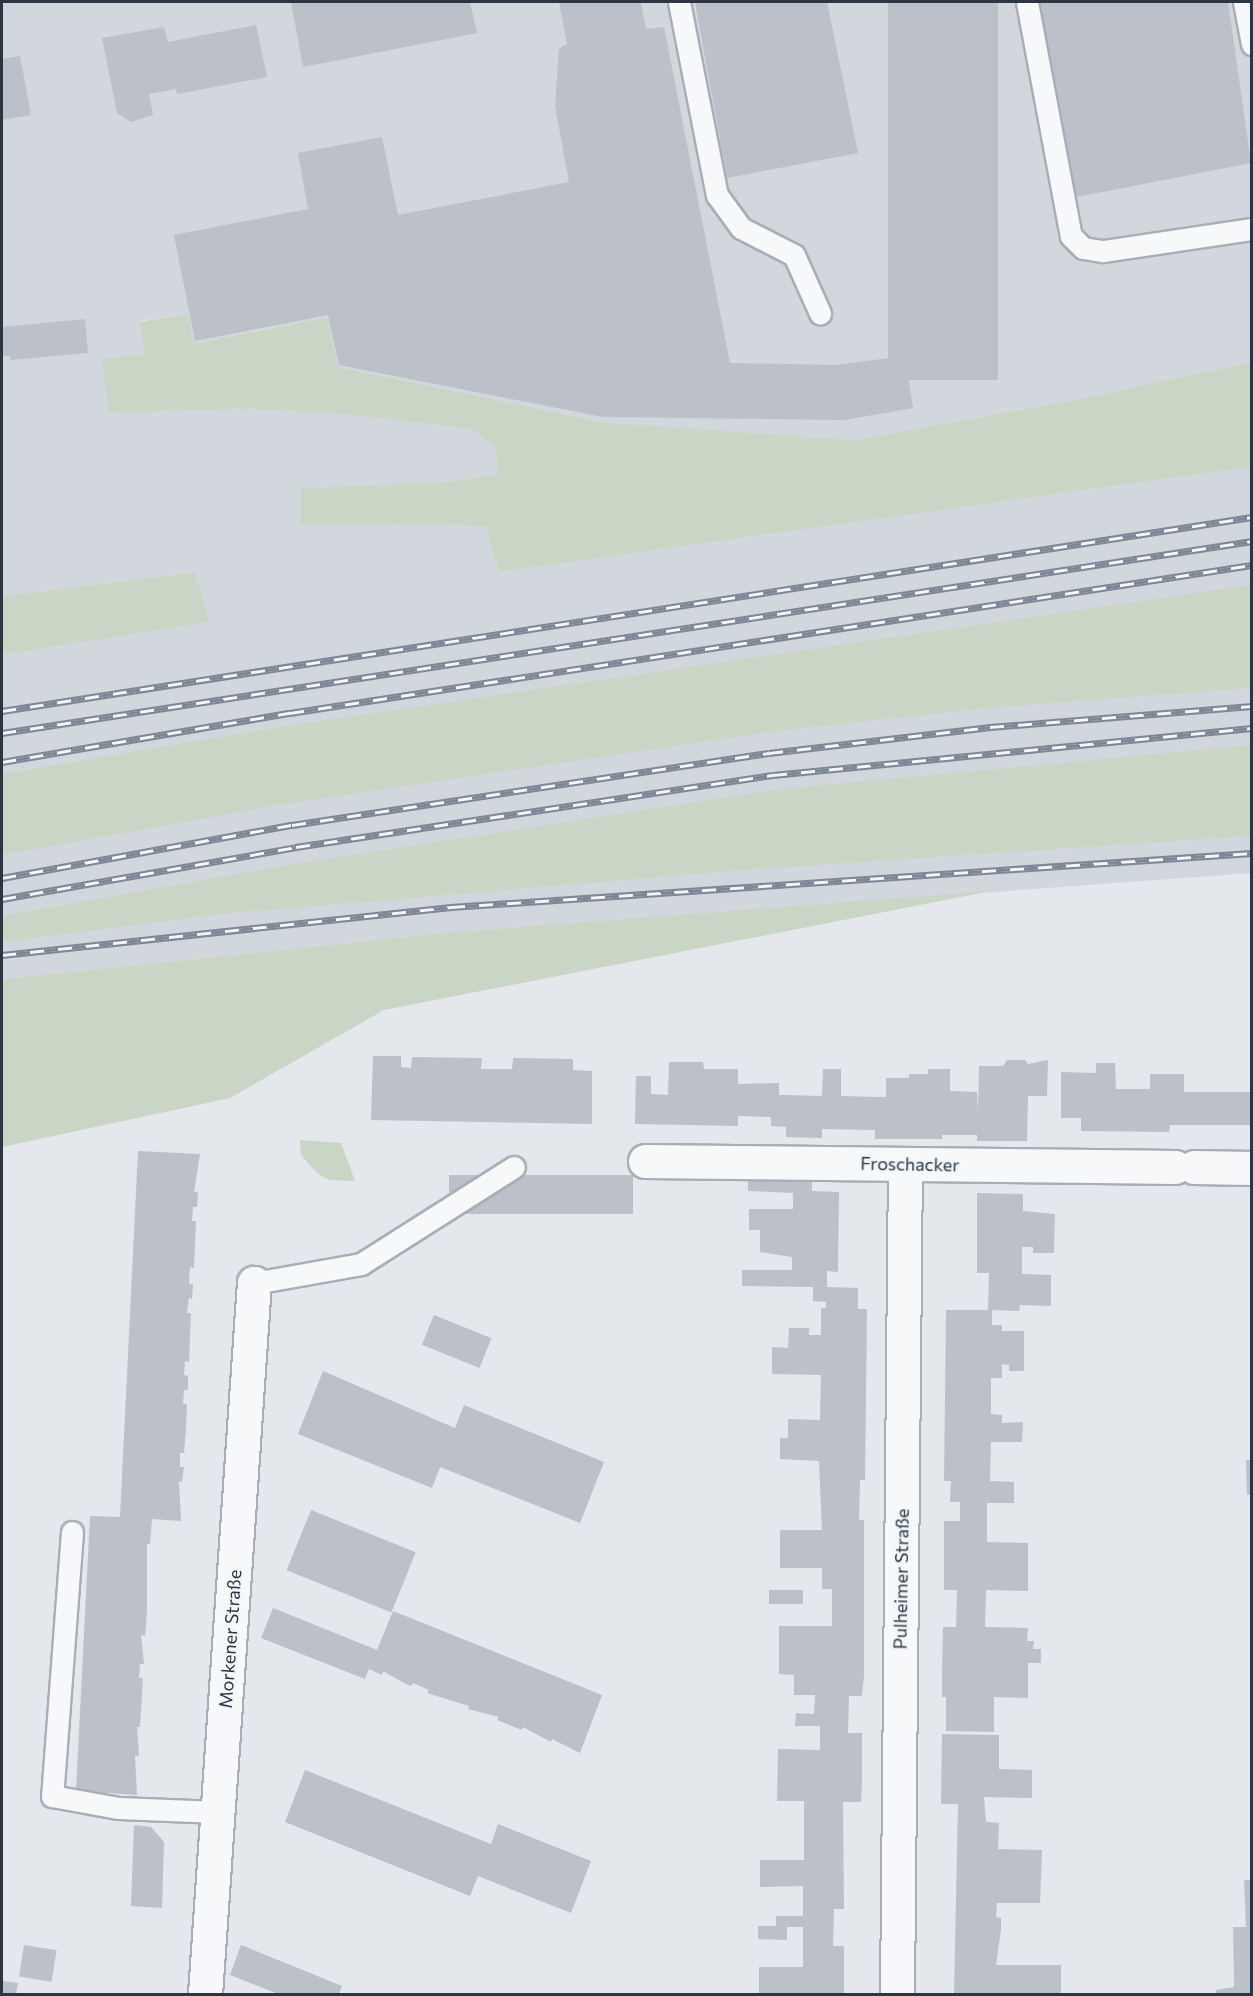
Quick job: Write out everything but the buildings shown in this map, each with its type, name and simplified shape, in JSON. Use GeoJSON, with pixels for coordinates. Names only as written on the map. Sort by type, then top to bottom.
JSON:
{"type":"FeatureCollection","features":[{"type":"Feature","properties":{"kind":"street","name":"Froschacker"},"geometry":{"type":"LineString","coordinates":[[645,1161],[1251,1168]]}},
{"type":"Feature","properties":{"kind":"street","name":"Pulheimer Straße"},"geometry":{"type":"LineString","coordinates":[[897,1995],[906,1164]]}},
{"type":"Feature","properties":{"kind":"street","name":"Morkener Straße"},"geometry":{"type":"LineString","coordinates":[[205,1995],[254,1282]]}},
{"type":"Feature","properties":{"kind":"lane"},"geometry":{"type":"LineString","coordinates":[[679,2],[717,195],[741,228],[794,255],[820,313]]}},
{"type":"Feature","properties":{"kind":"lane"},"geometry":{"type":"LineString","coordinates":[[1027,2],[1071,236],[1083,248],[1103,251],[1251,229]]}},
{"type":"Feature","properties":{"kind":"lane"},"geometry":{"type":"LineString","coordinates":[[1244,2],[1251,44]]}},
{"type":"Feature","properties":{"kind":"lane"},"geometry":{"type":"LineString","coordinates":[[254,1282],[361,1264],[514,1167]]}},
{"type":"Feature","properties":{"kind":"lane"},"geometry":{"type":"LineString","coordinates":[[72,1532],[52,1796],[119,1808],[218,1812]]}},
{"type":"Feature","properties":{"kind":"shaded area"},"geometry":{"type":"Polygon","coordinates":[[[13,2],[1251,2],[1251,362],[1070,401],[853,440],[602,422],[338,367],[327,317],[192,344],[187,313],[140,321],[144,354],[102,359],[108,413],[245,409],[342,414],[471,429],[495,446],[498,474],[449,482],[302,488],[301,524],[486,526],[499,572],[1251,467],[1251,873],[453,932],[2,979],[2,655],[210,622],[193,572],[2,596],[2,4],[13,2]]]}},
{"type":"Feature","properties":{"kind":"green space"},"geometry":{"type":"Polygon","coordinates":[[[188,313],[193,344],[327,317],[338,367],[602,422],[853,440],[1070,401],[1251,362],[1251,467],[499,572],[486,526],[301,524],[301,488],[449,482],[498,474],[495,446],[471,429],[342,414],[245,409],[108,413],[102,359],[144,354],[140,322],[188,313]]]}},
{"type":"Feature","properties":{"kind":"green space"},"geometry":{"type":"Polygon","coordinates":[[[194,572],[210,622],[2,655],[2,596],[194,572]]]}},
{"type":"Feature","properties":{"kind":"green space"},"geometry":{"type":"Polygon","coordinates":[[[1251,585],[1251,688],[988,708],[770,732],[283,804],[2,855],[2,774],[292,725],[1251,585]]]}},
{"type":"Feature","properties":{"kind":"green space"},"geometry":{"type":"Polygon","coordinates":[[[1251,745],[1251,836],[743,870],[221,914],[2,942],[2,916],[300,863],[780,789],[1251,745]]]}},
{"type":"Feature","properties":{"kind":"green space"},"geometry":{"type":"Polygon","coordinates":[[[991,891],[384,1010],[230,1098],[2,1147],[2,979],[453,932],[991,891]]]}},
{"type":"Feature","properties":{"kind":"green space"},"geometry":{"type":"Polygon","coordinates":[[[300,1140],[341,1143],[355,1181],[329,1180],[317,1173],[301,1155],[300,1140]]]}},
{"type":"Feature","properties":{"kind":"railway"},"geometry":{"type":"LineString","coordinates":[[2,711],[1252,517]]}},
{"type":"Feature","properties":{"kind":"railway"},"geometry":{"type":"LineString","coordinates":[[2,733],[1252,541]]}},
{"type":"Feature","properties":{"kind":"railway"},"geometry":{"type":"LineString","coordinates":[[2,762],[290,713],[1252,565]]}},
{"type":"Feature","properties":{"kind":"railway"},"geometry":{"type":"LineString","coordinates":[[2,878],[292,825],[769,753],[990,727],[1252,706]]}},
{"type":"Feature","properties":{"kind":"railway"},"geometry":{"type":"LineString","coordinates":[[2,899],[296,847],[773,775],[1252,728]]}},
{"type":"Feature","properties":{"kind":"railway"},"geometry":{"type":"LineString","coordinates":[[2,955],[451,907],[1252,853]]}}]}
